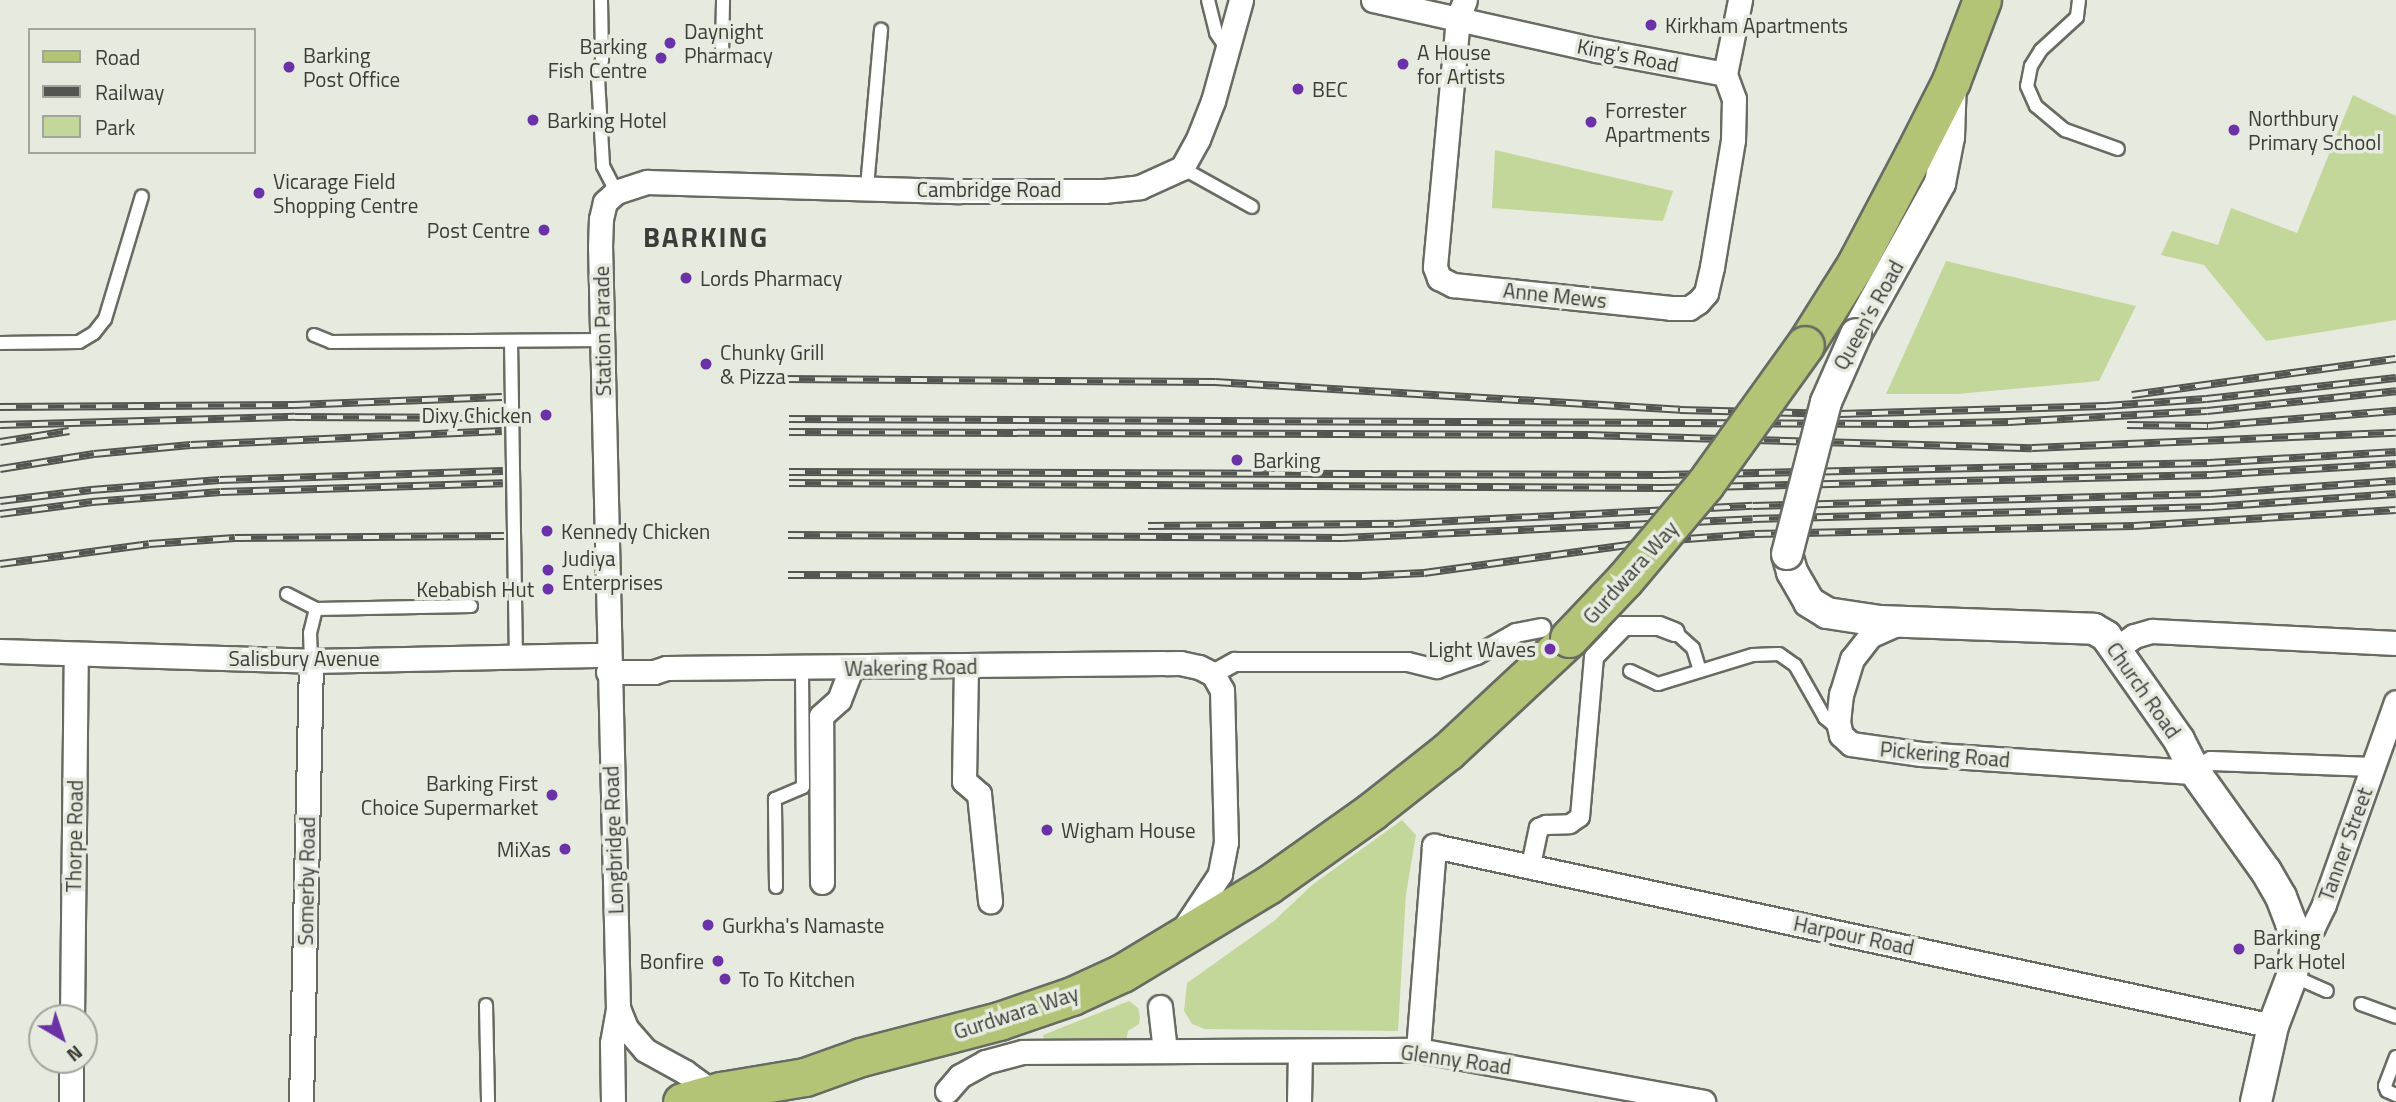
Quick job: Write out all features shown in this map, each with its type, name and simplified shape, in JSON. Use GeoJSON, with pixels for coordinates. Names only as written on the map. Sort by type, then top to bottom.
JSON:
{"type":"FeatureCollection","features":[{"type":"Feature","properties":{"kind":"main road","name":"Gurdwara Way"},"geometry":{"type":"LineString","coordinates":[[718,1097],[787,1081],[848,1061],[1039,1009],[1122,973],[1268,885],[1372,811],[1457,742],[1556,633],[1634,569],[1705,484],[1805,345],[1912,181],[1982,0]]}},
{"type":"Feature","properties":{"kind":"main road","name":"Gurdwara Way"},"geometry":{"type":"LineString","coordinates":[[1951,81],[2004,0]]}},
{"type":"Feature","properties":{"kind":"main road","name":"Gurdwara Way"},"geometry":{"type":"LineString","coordinates":[[811,1102],[831,1073],[848,1061]]}},
{"type":"Feature","properties":{"kind":"street"},"geometry":{"type":"LineString","coordinates":[[1182,168],[1198,139],[1228,51],[1241,0]]}},
{"type":"Feature","properties":{"kind":"street","name":"King's Road"},"geometry":{"type":"LineString","coordinates":[[1373,0],[1461,9],[1597,50],[1725,74]]}},
{"type":"Feature","properties":{"kind":"street"},"geometry":{"type":"LineString","coordinates":[[1725,74],[1740,0]]}},
{"type":"Feature","properties":{"kind":"street","name":"Anne Mews"},"geometry":{"type":"LineString","coordinates":[[1461,9],[1435,267],[1439,278],[1453,285],[1671,308],[1689,308],[1698,302],[1706,293],[1709,280],[1733,140],[1734,99],[1725,74]]}},
{"type":"Feature","properties":{"kind":"street","name":"Queen's Road"},"geometry":{"type":"LineString","coordinates":[[1787,554],[1826,402],[1856,334],[1940,183],[1946,161],[1951,81]]}},
{"type":"Feature","properties":{"kind":"street","name":"Cambridge Road"},"geometry":{"type":"LineString","coordinates":[[616,192],[647,183],[1104,191],[1140,187],[1182,168]]}},
{"type":"Feature","properties":{"kind":"street","name":"Station Parade"},"geometry":{"type":"LineString","coordinates":[[608,664],[601,219],[605,202],[616,192]]}},
{"type":"Feature","properties":{"kind":"street","name":"Church Road"},"geometry":{"type":"LineString","coordinates":[[1787,554],[1792,572],[1814,607],[1853,618],[2094,629],[2106,636],[2117,648],[2186,752],[2195,772],[2281,897],[2296,943]]}},
{"type":"Feature","properties":{"kind":"street"},"geometry":{"type":"LineString","coordinates":[[1838,729],[1841,694],[1852,659],[1861,645],[1874,634],[1901,622]]}},
{"type":"Feature","properties":{"kind":"street"},"geometry":{"type":"LineString","coordinates":[[1531,865],[1539,828],[1570,824],[1580,817],[1594,657],[1620,626],[1659,626],[1675,632]]}},
{"type":"Feature","properties":{"kind":"street"},"geometry":{"type":"LineString","coordinates":[[2117,648],[2134,636],[2152,631],[2396,643]]}},
{"type":"Feature","properties":{"kind":"street"},"geometry":{"type":"LineString","coordinates":[[1213,674],[1234,662],[1408,662],[1437,669],[1477,655],[1516,633],[1556,633]]}},
{"type":"Feature","properties":{"kind":"street","name":"Salisbury Avenue"},"geometry":{"type":"LineString","coordinates":[[0,651],[311,661],[516,657],[608,664]]}},
{"type":"Feature","properties":{"kind":"street","name":"Thorpe Road"},"geometry":{"type":"LineString","coordinates":[[72,1004],[76,654]]}},
{"type":"Feature","properties":{"kind":"street","name":"Somerby Road"},"geometry":{"type":"LineString","coordinates":[[301,1102],[311,661]]}},
{"type":"Feature","properties":{"kind":"street","name":"Wakering Road"},"geometry":{"type":"LineString","coordinates":[[608,664],[654,671],[666,668],[803,669],[1180,663],[1199,667],[1213,674]]}},
{"type":"Feature","properties":{"kind":"street","name":"Longbridge Road"},"geometry":{"type":"LineString","coordinates":[[608,664],[618,1008],[612,1043],[613,1102]]}},
{"type":"Feature","properties":{"kind":"street"},"geometry":{"type":"LineString","coordinates":[[966,666],[964,781],[979,794],[990,901]]}},
{"type":"Feature","properties":{"kind":"street"},"geometry":{"type":"LineString","coordinates":[[822,882],[821,716],[839,700],[851,668]]}},
{"type":"Feature","properties":{"kind":"street","name":"Gurdwara Way"},"geometry":{"type":"LineString","coordinates":[[1175,941],[1220,874],[1226,842],[1224,708],[1222,690],[1213,674]]}},
{"type":"Feature","properties":{"kind":"street","name":"Tanner Street"},"geometry":{"type":"LineString","coordinates":[[2296,943],[2313,926],[2321,912],[2396,702]]}},
{"type":"Feature","properties":{"kind":"street","name":"Pickering Road"},"geometry":{"type":"LineString","coordinates":[[1838,729],[1851,744],[1922,754],[2195,772]]}},
{"type":"Feature","properties":{"kind":"street"},"geometry":{"type":"LineString","coordinates":[[2195,772],[2211,761],[2373,766]]}},
{"type":"Feature","properties":{"kind":"street","name":"Harpour Road"},"geometry":{"type":"LineString","coordinates":[[1418,1050],[1434,846],[2273,1026]]}},
{"type":"Feature","properties":{"kind":"street"},"geometry":{"type":"LineString","coordinates":[[2256,1102],[2273,1026],[2292,976],[2296,943]]}},
{"type":"Feature","properties":{"kind":"street"},"geometry":{"type":"LineString","coordinates":[[1160,1007],[1165,1051]]}},
{"type":"Feature","properties":{"kind":"street","name":"Longbridge Road"},"geometry":{"type":"LineString","coordinates":[[618,1008],[630,1034],[645,1050],[685,1072],[718,1097]]}},
{"type":"Feature","properties":{"kind":"street","name":"Glenny Road"},"geometry":{"type":"LineString","coordinates":[[947,1091],[960,1076],[985,1062],[1023,1052],[1418,1050],[1703,1102]]}},
{"type":"Feature","properties":{"kind":"street"},"geometry":{"type":"LineString","coordinates":[[1299,1102],[1300,1052]]}},
{"type":"Feature","properties":{"kind":"street"},"geometry":{"type":"LineString","coordinates":[[71,1074],[71,1102]]}},
{"type":"Feature","properties":{"kind":"lane"},"geometry":{"type":"LineString","coordinates":[[601,0],[602,60],[597,78],[603,166],[616,192]]}},
{"type":"Feature","properties":{"kind":"lane"},"geometry":{"type":"LineString","coordinates":[[722,54],[723,0]]}},
{"type":"Feature","properties":{"kind":"lane"},"geometry":{"type":"LineString","coordinates":[[1208,0],[1216,33],[1228,51]]}},
{"type":"Feature","properties":{"kind":"lane"},"geometry":{"type":"LineString","coordinates":[[2079,0],[2077,17],[2041,50],[2031,66],[2027,86],[2036,106],[2066,130],[2118,149]]}},
{"type":"Feature","properties":{"kind":"lane"},"geometry":{"type":"LineString","coordinates":[[867,187],[881,30]]}},
{"type":"Feature","properties":{"kind":"lane"},"geometry":{"type":"LineString","coordinates":[[1182,168],[1252,206]]}},
{"type":"Feature","properties":{"kind":"lane"},"geometry":{"type":"LineString","coordinates":[[1912,181],[1912,236]]}},
{"type":"Feature","properties":{"kind":"lane"},"geometry":{"type":"LineString","coordinates":[[0,344],[79,342],[94,332],[104,319],[142,196]]}},
{"type":"Feature","properties":{"kind":"lane"},"geometry":{"type":"LineString","coordinates":[[314,335],[331,342],[602,340]]}},
{"type":"Feature","properties":{"kind":"lane"},"geometry":{"type":"LineString","coordinates":[[511,341],[516,657]]}},
{"type":"Feature","properties":{"kind":"lane"},"geometry":{"type":"LineString","coordinates":[[287,594],[316,609],[471,606]]}},
{"type":"Feature","properties":{"kind":"lane"},"geometry":{"type":"LineString","coordinates":[[311,661],[310,633],[316,609]]}},
{"type":"Feature","properties":{"kind":"lane"},"geometry":{"type":"LineString","coordinates":[[1675,632],[1693,648],[1700,671]]}},
{"type":"Feature","properties":{"kind":"lane"},"geometry":{"type":"LineString","coordinates":[[1630,671],[1657,684],[1753,655],[1779,654],[1795,665],[1825,718],[1838,729]]}},
{"type":"Feature","properties":{"kind":"lane"},"geometry":{"type":"LineString","coordinates":[[776,887],[775,799],[803,787],[803,669]]}},
{"type":"Feature","properties":{"kind":"lane"},"geometry":{"type":"LineString","coordinates":[[1806,685],[1820,695],[1841,694]]}},
{"type":"Feature","properties":{"kind":"lane"},"geometry":{"type":"LineString","coordinates":[[2292,976],[2327,991]]}},
{"type":"Feature","properties":{"kind":"lane"},"geometry":{"type":"LineString","coordinates":[[2361,1004],[2396,1017]]}},
{"type":"Feature","properties":{"kind":"lane"},"geometry":{"type":"LineString","coordinates":[[486,1005],[488,1102]]}},
{"type":"Feature","properties":{"kind":"lane"},"geometry":{"type":"LineString","coordinates":[[2396,1056],[2385,1086],[2386,1091],[2396,1095]]}},
{"type":"Feature","properties":{"kind":"green space"},"geometry":{"type":"Polygon","coordinates":[[[2353,95],[2396,116],[2396,320],[2266,341],[2204,265],[2161,255],[2172,231],[2218,245],[2231,208],[2297,233],[2353,95]]]}},
{"type":"Feature","properties":{"kind":"green space"},"geometry":{"type":"Polygon","coordinates":[[[1495,150],[1673,191],[1663,221],[1492,208],[1495,150]]]}},
{"type":"Feature","properties":{"kind":"green space"},"geometry":{"type":"Polygon","coordinates":[[[1946,261],[2136,306],[2099,381],[1957,394],[1886,394],[1946,261]]]}},
{"type":"Feature","properties":{"kind":"green space"},"geometry":{"type":"Polygon","coordinates":[[[1402,820],[1416,835],[1406,894],[1398,1031],[1205,1029],[1192,1024],[1184,1011],[1187,983],[1274,921],[1312,885],[1402,820]]]}},
{"type":"Feature","properties":{"kind":"green space"},"geometry":{"type":"Polygon","coordinates":[[[1129,1001],[1138,1008],[1140,1017],[1139,1024],[1128,1031],[1126,1041],[1044,1041],[1043,1035],[1129,1001]]]}},
{"type":"Feature","properties":{"kind":"railway"},"geometry":{"type":"LineString","coordinates":[[2132,395],[2396,359]]}},
{"type":"Feature","properties":{"kind":"railway"},"geometry":{"type":"LineString","coordinates":[[783,379],[1215,382],[1680,410],[1840,414],[2106,406],[2206,399],[2396,378]]}},
{"type":"Feature","properties":{"kind":"railway"},"geometry":{"type":"LineString","coordinates":[[789,419],[1912,424],[2009,422],[2207,411],[2396,391]]}},
{"type":"Feature","properties":{"kind":"railway"},"geometry":{"type":"LineString","coordinates":[[0,407],[294,405],[502,397]]}},
{"type":"Feature","properties":{"kind":"railway"},"geometry":{"type":"LineString","coordinates":[[2127,425],[2208,426],[2396,411]]}},
{"type":"Feature","properties":{"kind":"railway"},"geometry":{"type":"LineString","coordinates":[[0,425],[295,417],[502,418]]}},
{"type":"Feature","properties":{"kind":"railway"},"geometry":{"type":"LineString","coordinates":[[0,442],[69,431]]}},
{"type":"Feature","properties":{"kind":"railway"},"geometry":{"type":"LineString","coordinates":[[0,469],[94,454],[191,445],[502,431]]}},
{"type":"Feature","properties":{"kind":"railway"},"geometry":{"type":"LineString","coordinates":[[789,432],[1588,435],[2032,448],[2396,433]]}},
{"type":"Feature","properties":{"kind":"railway"},"geometry":{"type":"LineString","coordinates":[[789,472],[1663,475],[2209,463],[2396,452]]}},
{"type":"Feature","properties":{"kind":"railway"},"geometry":{"type":"LineString","coordinates":[[789,483],[1663,488],[2210,475],[2396,464]]}},
{"type":"Feature","properties":{"kind":"railway"},"geometry":{"type":"LineString","coordinates":[[0,501],[91,490],[220,480],[503,471]]}},
{"type":"Feature","properties":{"kind":"railway"},"geometry":{"type":"LineString","coordinates":[[1148,526],[1394,524],[1753,506],[2210,494],[2396,481]]}},
{"type":"Feature","properties":{"kind":"railway"},"geometry":{"type":"LineString","coordinates":[[0,514],[92,502],[221,492],[503,483]]}},
{"type":"Feature","properties":{"kind":"railway"},"geometry":{"type":"LineString","coordinates":[[788,535],[1342,538],[1753,519],[2211,507],[2396,494]]}},
{"type":"Feature","properties":{"kind":"railway"},"geometry":{"type":"LineString","coordinates":[[788,575],[1362,576],[1424,573],[1659,541],[1755,534],[2134,526],[2396,510]]}},
{"type":"Feature","properties":{"kind":"railway"},"geometry":{"type":"LineString","coordinates":[[0,564],[149,544],[235,538],[504,536]]}},
{"type":"Feature","properties":{"kind":"place","name":"Kirkham Apartments"},"geometry":{"type":"Point","coordinates":[1651,25]}},
{"type":"Feature","properties":{"kind":"place","name":"Daynight Pharmacy"},"geometry":{"type":"Point","coordinates":[670,43]}},
{"type":"Feature","properties":{"kind":"place","name":"Barking Fish Centre"},"geometry":{"type":"Point","coordinates":[661,58]}},
{"type":"Feature","properties":{"kind":"place","name":"A House for Artists"},"geometry":{"type":"Point","coordinates":[1403,64]}},
{"type":"Feature","properties":{"kind":"place","name":"Barking Post Office"},"geometry":{"type":"Point","coordinates":[289,67]}},
{"type":"Feature","properties":{"kind":"place","name":"BEC"},"geometry":{"type":"Point","coordinates":[1298,89]}},
{"type":"Feature","properties":{"kind":"place","name":"Barking Hotel"},"geometry":{"type":"Point","coordinates":[533,120]}},
{"type":"Feature","properties":{"kind":"place","name":"Forrester Apartments"},"geometry":{"type":"Point","coordinates":[1591,122]}},
{"type":"Feature","properties":{"kind":"place","name":"Northbury Primary School"},"geometry":{"type":"Point","coordinates":[2234,130]}},
{"type":"Feature","properties":{"kind":"place","name":"Vicarage Field Shopping Centre"},"geometry":{"type":"Point","coordinates":[259,193]}},
{"type":"Feature","properties":{"kind":"place","name":"Post Centre"},"geometry":{"type":"Point","coordinates":[544,230]}},
{"type":"Feature","properties":{"kind":"place","name":"Lords Pharmacy"},"geometry":{"type":"Point","coordinates":[686,278]}},
{"type":"Feature","properties":{"kind":"place","name":"Chunky Grill & Pizza"},"geometry":{"type":"Point","coordinates":[706,364]}},
{"type":"Feature","properties":{"kind":"place","name":"Dixy Chicken"},"geometry":{"type":"Point","coordinates":[546,415]}},
{"type":"Feature","properties":{"kind":"place","name":"Barking"},"geometry":{"type":"Point","coordinates":[1237,460]}},
{"type":"Feature","properties":{"kind":"place","name":"Kennedy Chicken"},"geometry":{"type":"Point","coordinates":[547,531]}},
{"type":"Feature","properties":{"kind":"place","name":"Judiya Enterprises"},"geometry":{"type":"Point","coordinates":[548,570]}},
{"type":"Feature","properties":{"kind":"place","name":"Kebabish Hut"},"geometry":{"type":"Point","coordinates":[548,589]}},
{"type":"Feature","properties":{"kind":"place","name":"Light Waves"},"geometry":{"type":"Point","coordinates":[1550,649]}},
{"type":"Feature","properties":{"kind":"place","name":"Barking First Choice Supermarket"},"geometry":{"type":"Point","coordinates":[552,795]}},
{"type":"Feature","properties":{"kind":"place","name":"Wigham House"},"geometry":{"type":"Point","coordinates":[1047,830]}},
{"type":"Feature","properties":{"kind":"place","name":"MiXas"},"geometry":{"type":"Point","coordinates":[565,849]}},
{"type":"Feature","properties":{"kind":"place","name":"Gurkha's Namaste"},"geometry":{"type":"Point","coordinates":[708,925]}},
{"type":"Feature","properties":{"kind":"place","name":"Barking Park Hotel"},"geometry":{"type":"Point","coordinates":[2239,949]}},
{"type":"Feature","properties":{"kind":"place","name":"Bonfire"},"geometry":{"type":"Point","coordinates":[718,961]}},
{"type":"Feature","properties":{"kind":"place","name":"To To Kitchen"},"geometry":{"type":"Point","coordinates":[725,979]}},
{"type":"Feature","properties":{"kind":"district","name":"BARKING"},"geometry":{"type":"Point","coordinates":[706,237]}}]}
